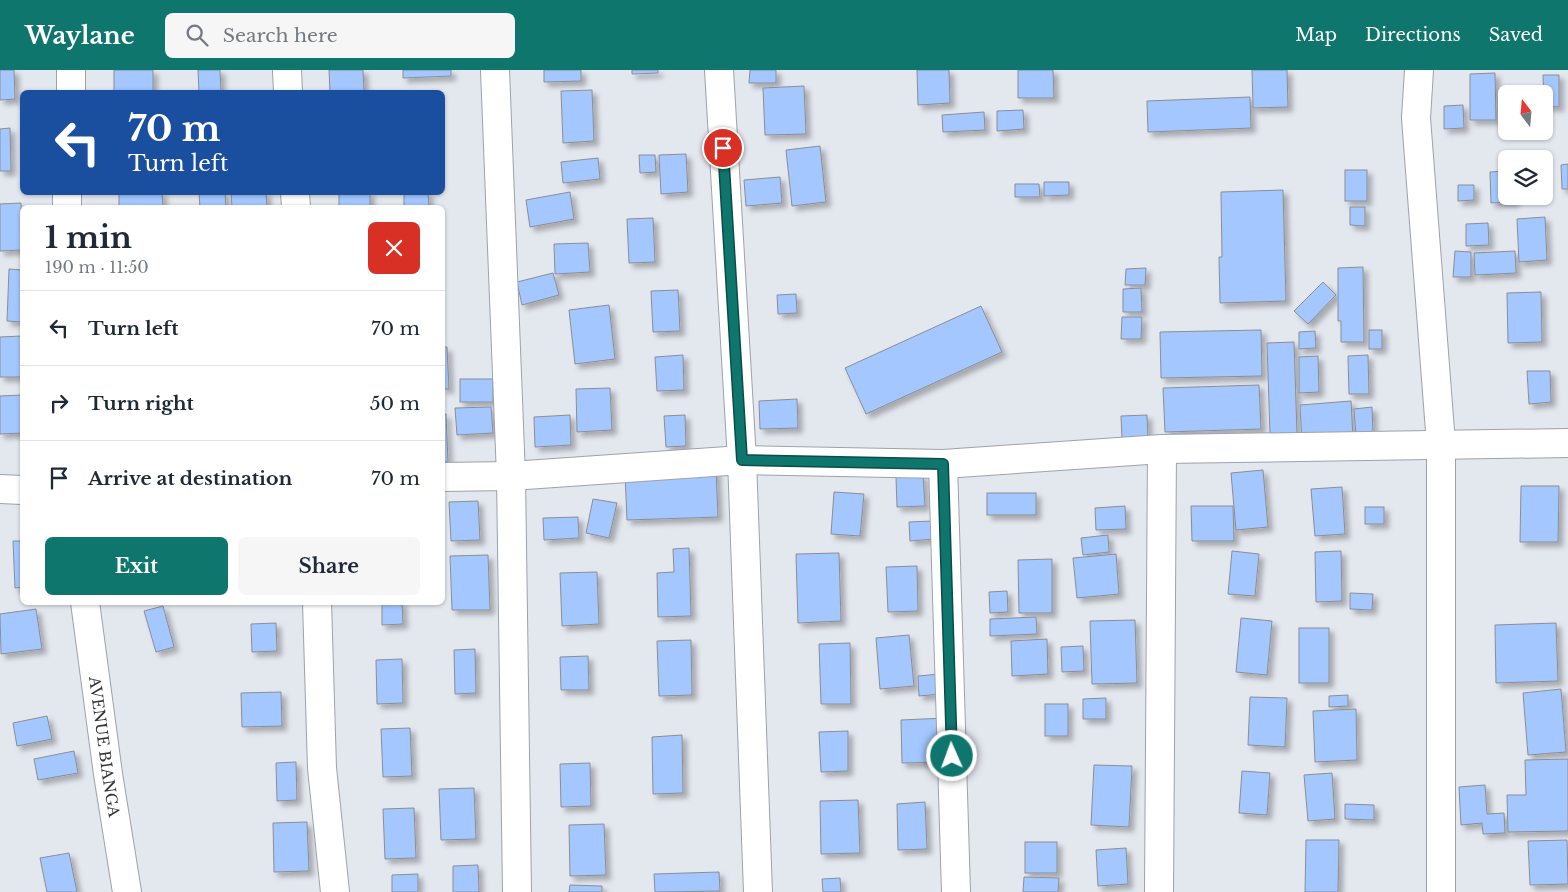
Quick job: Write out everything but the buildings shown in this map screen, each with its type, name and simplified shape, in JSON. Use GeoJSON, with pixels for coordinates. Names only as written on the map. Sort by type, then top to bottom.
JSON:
{"type":"FeatureCollection","features":[{"type":"Feature","properties":{"kind":"street"},"geometry":{"type":"LineString","coordinates":[[70,90],[71,70]]}},
{"type":"Feature","properties":{"kind":"street"},"geometry":{"type":"LineString","coordinates":[[287,70],[288,90]]}},
{"type":"Feature","properties":{"kind":"street"},"geometry":{"type":"LineString","coordinates":[[495,70],[511,476],[517,892]]}},
{"type":"Feature","properties":{"kind":"street"},"geometry":{"type":"LineString","coordinates":[[719,70],[742,460],[758,892]]}},
{"type":"Feature","properties":{"kind":"street"},"geometry":{"type":"LineString","coordinates":[[1419,70],[1416,118],[1441,444],[1441,892]]}},
{"type":"Feature","properties":{"kind":"street"},"geometry":{"type":"LineString","coordinates":[[445,477],[511,476],[742,460],[943,464],[1162,449],[1568,443]]}},
{"type":"Feature","properties":{"kind":"street"},"geometry":{"type":"LineString","coordinates":[[1159,892],[1162,449]]}},
{"type":"Feature","properties":{"kind":"street"},"geometry":{"type":"LineString","coordinates":[[943,464],[956,892]]}},
{"type":"Feature","properties":{"kind":"street"},"geometry":{"type":"LineString","coordinates":[[0,489],[20,490]]}},
{"type":"Feature","properties":{"kind":"street","name":"AVENUE BIANGA"},"geometry":{"type":"LineString","coordinates":[[85,605],[108,774],[127,892]]}},
{"type":"Feature","properties":{"kind":"street"},"geometry":{"type":"LineString","coordinates":[[317,605],[322,768],[335,892]]}},
{"type":"Feature","properties":{"kind":"route"},"geometry":{"type":"LineString","coordinates":[[723,148],[742,460],[943,464],[952,756]]}}]}
